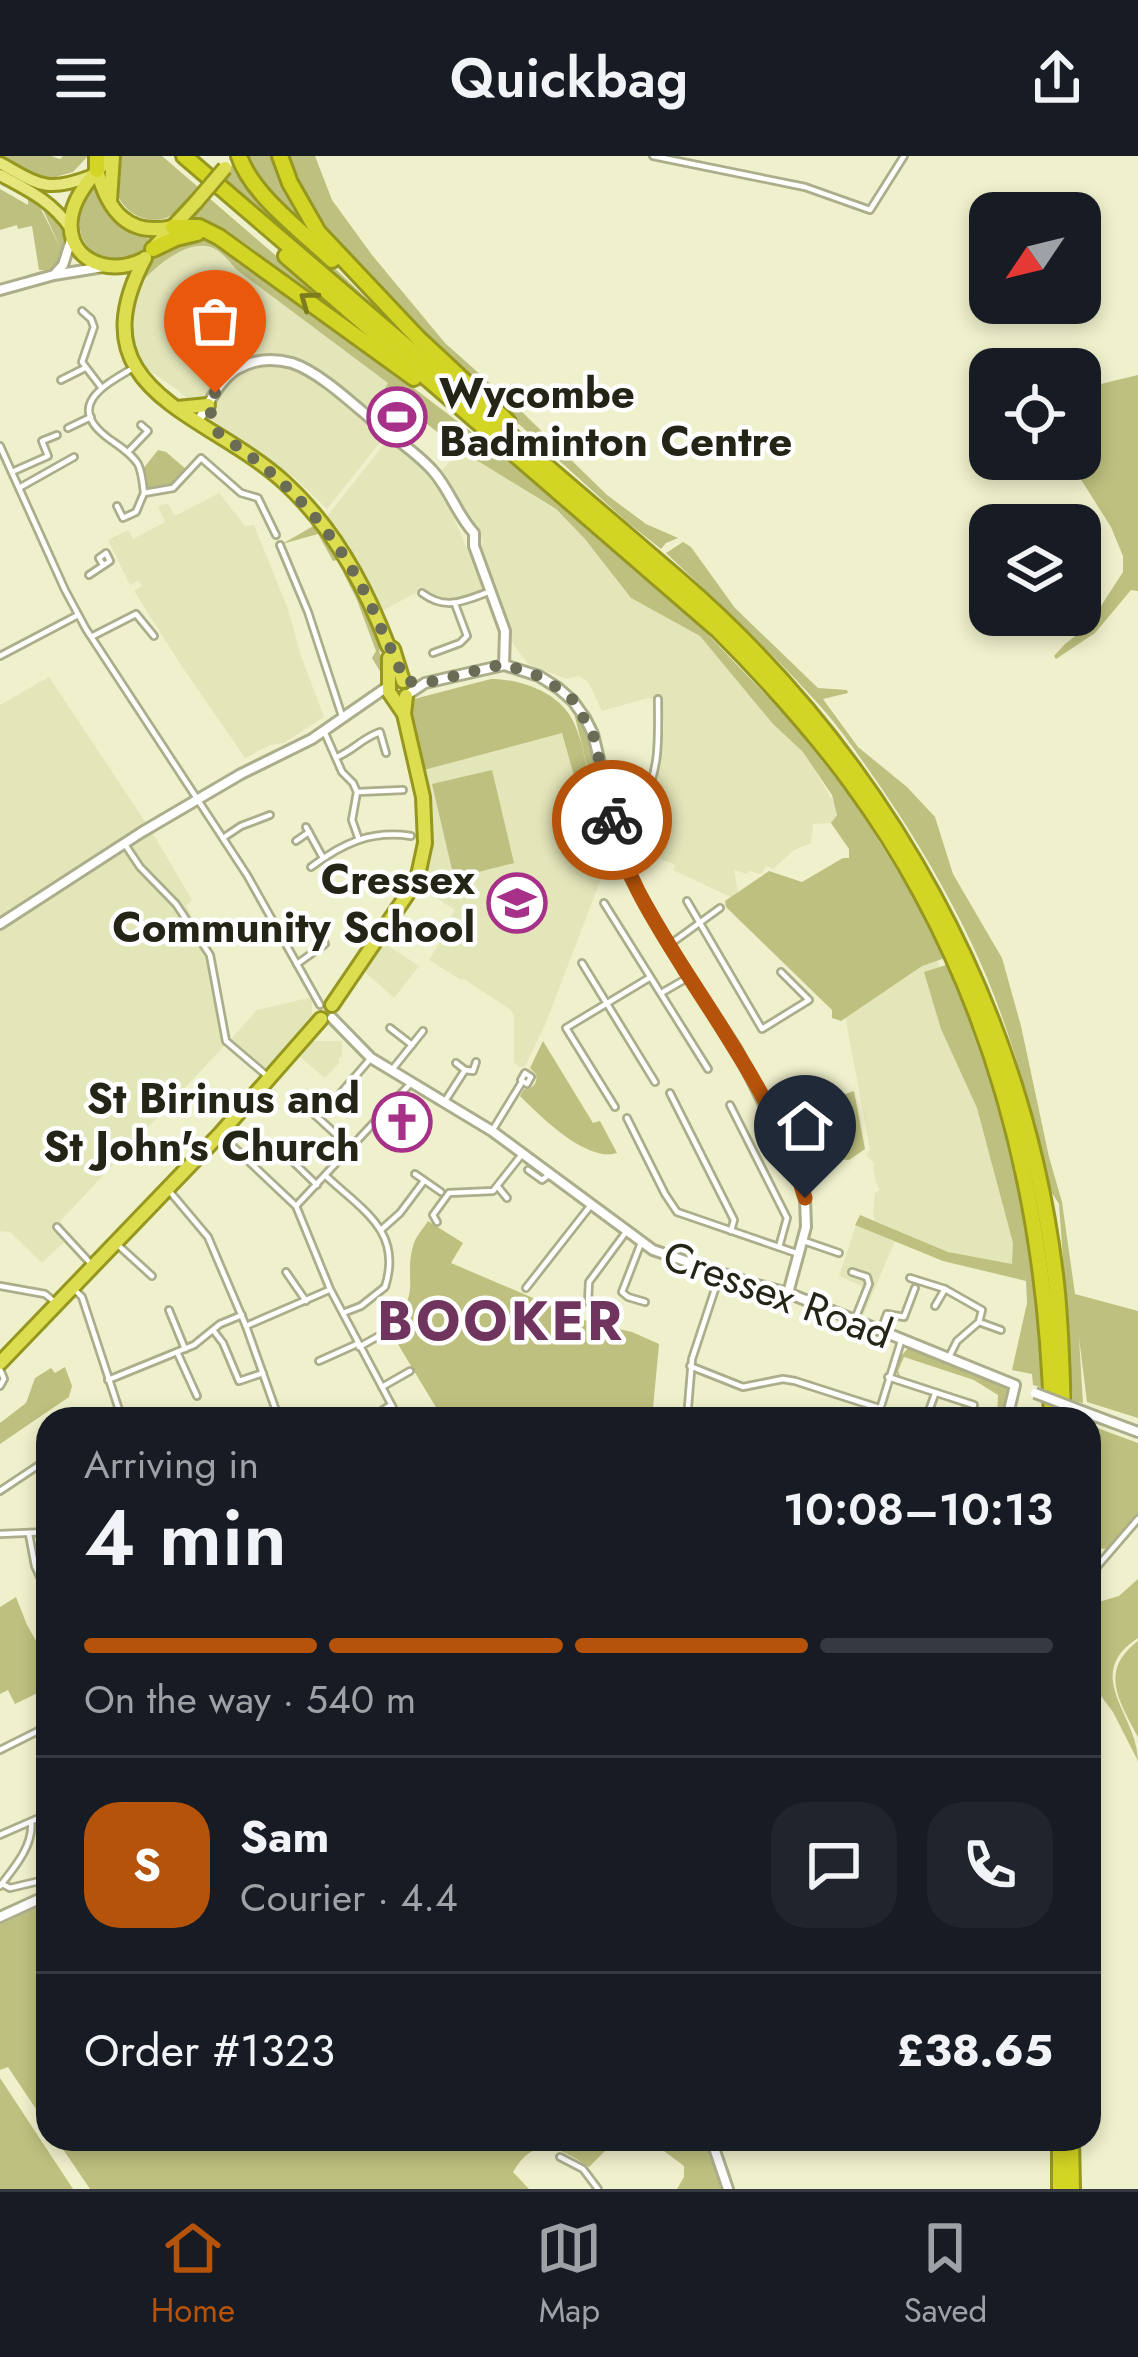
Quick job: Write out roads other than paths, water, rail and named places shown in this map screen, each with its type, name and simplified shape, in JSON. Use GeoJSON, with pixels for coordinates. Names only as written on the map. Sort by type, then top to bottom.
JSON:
{"type":"FeatureCollection","features":[{"type":"Feature","properties":{"kind":"highway"},"geometry":{"type":"LineString","coordinates":[[0,1366],[220,1134],[326,1012],[417,880],[425,843],[423,797],[388,646],[361,582],[321,521],[284,482],[150,387],[135,367],[124,335],[126,301],[121,280],[86,256],[71,232],[74,205],[96,167],[112,156]]}},
{"type":"Feature","properties":{"kind":"highway"},"geometry":{"type":"LineString","coordinates":[[110,201],[112,156]]}},
{"type":"Feature","properties":{"kind":"highway"},"geometry":{"type":"LineString","coordinates":[[171,156],[705,618],[781,694],[851,783],[941,931],[986,1038],[1020,1147],[1048,1324],[1051,1407]]}},
{"type":"Feature","properties":{"kind":"highway"},"geometry":{"type":"LineString","coordinates":[[184,156],[679,579]]}},
{"type":"Feature","properties":{"kind":"highway"},"geometry":{"type":"LineString","coordinates":[[280,156],[302,209],[350,269],[418,338],[743,638],[826,731],[897,829],[942,908],[1000,1041],[1038,1180],[1055,1281],[1062,1407]]}},
{"type":"Feature","properties":{"kind":"highway"},"geometry":{"type":"LineString","coordinates":[[126,301],[149,254],[232,160],[552,471]]}},
{"type":"Feature","properties":{"kind":"highway"},"geometry":{"type":"LineString","coordinates":[[96,167],[110,201],[134,227],[200,227],[214,234],[525,461]]}},
{"type":"Feature","properties":{"kind":"highway"},"geometry":{"type":"LineString","coordinates":[[107,267],[124,267],[189,234],[214,234]]}},
{"type":"Feature","properties":{"kind":"highway"},"geometry":{"type":"LineString","coordinates":[[176,408],[208,405],[219,434]]}},
{"type":"Feature","properties":{"kind":"highway"},"geometry":{"type":"LineString","coordinates":[[1060,2151],[1060,2189]]}},
{"type":"Feature","properties":{"kind":"highway"},"geometry":{"type":"LineString","coordinates":[[1071,2151],[1072,2189]]}},
{"type":"Feature","properties":{"kind":"main road"},"geometry":{"type":"LineString","coordinates":[[0,163],[49,186],[66,186],[96,167]]}},
{"type":"Feature","properties":{"kind":"main road"},"geometry":{"type":"LineString","coordinates":[[0,175],[58,210],[71,232]]}},
{"type":"Feature","properties":{"kind":"street"},"geometry":{"type":"LineString","coordinates":[[653,156],[805,187],[870,210],[904,156]]}},
{"type":"Feature","properties":{"kind":"street"},"geometry":{"type":"LineString","coordinates":[[54,275],[63,265],[71,232]]}},
{"type":"Feature","properties":{"kind":"street"},"geometry":{"type":"LineString","coordinates":[[0,290],[107,267]]}},
{"type":"Feature","properties":{"kind":"street"},"geometry":{"type":"LineString","coordinates":[[82,311],[94,327],[82,358],[100,387]]}},
{"type":"Feature","properties":{"kind":"street"},"geometry":{"type":"LineString","coordinates":[[198,421],[230,374],[268,360],[286,362],[302,368],[430,466],[474,533],[474,546],[505,631],[504,664]]}},
{"type":"Feature","properties":{"kind":"street"},"geometry":{"type":"LineString","coordinates":[[117,506],[123,518],[136,512],[144,494],[138,465],[103,434],[91,417],[92,400],[100,387],[135,367]]}},
{"type":"Feature","properties":{"kind":"street"},"geometry":{"type":"LineString","coordinates":[[61,380],[85,368]]}},
{"type":"Feature","properties":{"kind":"street"},"geometry":{"type":"LineString","coordinates":[[68,428],[91,417]]}},
{"type":"Feature","properties":{"kind":"street"},"geometry":{"type":"LineString","coordinates":[[128,452],[148,430],[141,425]]}},
{"type":"Feature","properties":{"kind":"street"},"geometry":{"type":"LineString","coordinates":[[12,472],[48,456],[42,441],[57,435]]}},
{"type":"Feature","properties":{"kind":"street","name":"Cressex Road"},"geometry":{"type":"LineString","coordinates":[[0,446],[91,638],[223,838],[326,1012],[371,1058],[492,1131],[640,1243],[720,1274],[788,1293],[1015,1385],[1010,1407]]}},
{"type":"Feature","properties":{"kind":"street"},"geometry":{"type":"LineString","coordinates":[[144,494],[173,488],[199,456],[241,493],[259,498],[276,535]]}},
{"type":"Feature","properties":{"kind":"street"},"geometry":{"type":"LineString","coordinates":[[19,488],[74,457]]}},
{"type":"Feature","properties":{"kind":"street"},"geometry":{"type":"LineString","coordinates":[[280,545],[343,718]]}},
{"type":"Feature","properties":{"kind":"street"},"geometry":{"type":"LineString","coordinates":[[89,574],[103,566]]}},
{"type":"Feature","properties":{"kind":"street"},"geometry":{"type":"LineString","coordinates":[[422,593],[443,605],[491,592]]}},
{"type":"Feature","properties":{"kind":"street"},"geometry":{"type":"LineString","coordinates":[[433,653],[460,644],[467,636],[455,604]]}},
{"type":"Feature","properties":{"kind":"street"},"geometry":{"type":"LineString","coordinates":[[91,638],[138,612],[154,637]]}},
{"type":"Feature","properties":{"kind":"street"},"geometry":{"type":"LineString","coordinates":[[0,656],[78,615]]}},
{"type":"Feature","properties":{"kind":"street"},"geometry":{"type":"LineString","coordinates":[[0,924],[124,843],[324,731],[375,697],[504,664],[539,676],[573,700],[593,734],[611,792],[612,824],[629,875],[736,1050],[799,1174],[806,1226],[788,1293]]}},
{"type":"Feature","properties":{"kind":"street"},"geometry":{"type":"LineString","coordinates":[[611,792],[643,800],[658,758],[658,699]]}},
{"type":"Feature","properties":{"kind":"street"},"geometry":{"type":"LineString","coordinates":[[337,758],[352,751],[362,738],[388,730]]}},
{"type":"Feature","properties":{"kind":"street"},"geometry":{"type":"LineString","coordinates":[[324,731],[342,772],[358,792],[352,820],[358,838]]}},
{"type":"Feature","properties":{"kind":"street"},"geometry":{"type":"LineString","coordinates":[[380,732],[386,754]]}},
{"type":"Feature","properties":{"kind":"street"},"geometry":{"type":"LineString","coordinates":[[358,792],[403,790]]}},
{"type":"Feature","properties":{"kind":"street"},"geometry":{"type":"LineString","coordinates":[[223,838],[270,815]]}},
{"type":"Feature","properties":{"kind":"street"},"geometry":{"type":"LineString","coordinates":[[296,841],[308,830],[323,858]]}},
{"type":"Feature","properties":{"kind":"street"},"geometry":{"type":"LineString","coordinates":[[311,867],[358,838],[411,836]]}},
{"type":"Feature","properties":{"kind":"street"},"geometry":{"type":"LineString","coordinates":[[124,843],[176,904],[210,955],[226,1040],[269,1078]]}},
{"type":"Feature","properties":{"kind":"street"},"geometry":{"type":"LineString","coordinates":[[687,901],[762,1029],[811,999],[781,973]]}},
{"type":"Feature","properties":{"kind":"street"},"geometry":{"type":"LineString","coordinates":[[604,903],[708,1069]]}},
{"type":"Feature","properties":{"kind":"street"},"geometry":{"type":"LineString","coordinates":[[669,945],[720,908]]}},
{"type":"Feature","properties":{"kind":"street"},"geometry":{"type":"LineString","coordinates":[[297,964],[325,944],[322,936]]}},
{"type":"Feature","properties":{"kind":"street"},"geometry":{"type":"LineString","coordinates":[[582,963],[656,1082]]}},
{"type":"Feature","properties":{"kind":"street"},"geometry":{"type":"LineString","coordinates":[[662,992],[689,977]]}},
{"type":"Feature","properties":{"kind":"street"},"geometry":{"type":"LineString","coordinates":[[615,1107],[566,1028],[649,978]]}},
{"type":"Feature","properties":{"kind":"street"},"geometry":{"type":"LineString","coordinates":[[390,1028],[412,1045]]}},
{"type":"Feature","properties":{"kind":"street"},"geometry":{"type":"LineString","coordinates":[[391,1071],[423,1031]]}},
{"type":"Feature","properties":{"kind":"street"},"geometry":{"type":"LineString","coordinates":[[340,1094],[371,1058]]}},
{"type":"Feature","properties":{"kind":"street"},"geometry":{"type":"LineString","coordinates":[[456,1063],[473,1071],[476,1062]]}},
{"type":"Feature","properties":{"kind":"street"},"geometry":{"type":"LineString","coordinates":[[445,1102],[465,1070]]}},
{"type":"Feature","properties":{"kind":"street"},"geometry":{"type":"LineString","coordinates":[[492,1131],[522,1082]]}},
{"type":"Feature","properties":{"kind":"street"},"geometry":{"type":"LineString","coordinates":[[296,1206],[411,1083]]}},
{"type":"Feature","properties":{"kind":"street"},"geometry":{"type":"LineString","coordinates":[[670,1094],[734,1220],[731,1232]]}},
{"type":"Feature","properties":{"kind":"street"},"geometry":{"type":"LineString","coordinates":[[812,1101],[822,1106],[818,1115],[824,1165]]}},
{"type":"Feature","properties":{"kind":"street"},"geometry":{"type":"LineString","coordinates":[[730,1105],[787,1218],[779,1247]]}},
{"type":"Feature","properties":{"kind":"street"},"geometry":{"type":"LineString","coordinates":[[315,1115],[351,1148]]}},
{"type":"Feature","properties":{"kind":"street"},"geometry":{"type":"LineString","coordinates":[[627,1118],[673,1207],[799,1254]]}},
{"type":"Feature","properties":{"kind":"street"},"geometry":{"type":"LineString","coordinates":[[220,1134],[296,1206],[330,1289],[391,1405],[388,1407]]}},
{"type":"Feature","properties":{"kind":"street"},"geometry":{"type":"LineString","coordinates":[[284,1153],[317,1185]]}},
{"type":"Feature","properties":{"kind":"street"},"geometry":{"type":"LineString","coordinates":[[437,1222],[434,1214],[448,1193],[488,1192],[498,1187],[523,1153]]}},
{"type":"Feature","properties":{"kind":"street"},"geometry":{"type":"LineString","coordinates":[[528,1170],[542,1180],[550,1174]]}},
{"type":"Feature","properties":{"kind":"street"},"geometry":{"type":"LineString","coordinates":[[415,1174],[441,1192]]}},
{"type":"Feature","properties":{"kind":"street"},"geometry":{"type":"LineString","coordinates":[[326,1176],[382,1228],[391,1252],[385,1287],[362,1306],[343,1313]]}},
{"type":"Feature","properties":{"kind":"street"},"geometry":{"type":"LineString","coordinates":[[382,1228],[400,1214],[424,1181]]}},
{"type":"Feature","properties":{"kind":"street"},"geometry":{"type":"LineString","coordinates":[[498,1187],[507,1198]]}},
{"type":"Feature","properties":{"kind":"street"},"geometry":{"type":"LineString","coordinates":[[167,1189],[208,1237],[276,1407]]}},
{"type":"Feature","properties":{"kind":"street"},"geometry":{"type":"LineString","coordinates":[[526,1288],[592,1205]]}},
{"type":"Feature","properties":{"kind":"street"},"geometry":{"type":"LineString","coordinates":[[57,1227],[93,1266]]}},
{"type":"Feature","properties":{"kind":"street"},"geometry":{"type":"LineString","coordinates":[[588,1302],[589,1282],[626,1232]]}},
{"type":"Feature","properties":{"kind":"street"},"geometry":{"type":"LineString","coordinates":[[803,1240],[838,1253]]}},
{"type":"Feature","properties":{"kind":"street"},"geometry":{"type":"LineString","coordinates":[[115,1243],[152,1276]]}},
{"type":"Feature","properties":{"kind":"street"},"geometry":{"type":"LineString","coordinates":[[640,1243],[622,1292],[645,1302]]}},
{"type":"Feature","properties":{"kind":"street"},"geometry":{"type":"LineString","coordinates":[[286,1272],[306,1301]]}},
{"type":"Feature","properties":{"kind":"street"},"geometry":{"type":"LineString","coordinates":[[852,1272],[867,1277],[869,1284],[855,1319]]}},
{"type":"Feature","properties":{"kind":"street"},"geometry":{"type":"LineString","coordinates":[[688,1407],[690,1366],[720,1274]]}},
{"type":"Feature","properties":{"kind":"street"},"geometry":{"type":"LineString","coordinates":[[910,1278],[945,1289],[983,1312],[979,1322],[957,1341],[950,1358]]}},
{"type":"Feature","properties":{"kind":"street"},"geometry":{"type":"LineString","coordinates":[[0,1286],[45,1294],[57,1304]]}},
{"type":"Feature","properties":{"kind":"street"},"geometry":{"type":"LineString","coordinates":[[72,1287],[82,1298],[117,1407]]}},
{"type":"Feature","properties":{"kind":"street"},"geometry":{"type":"LineString","coordinates":[[881,1330],[887,1315],[904,1318],[915,1288]]}},
{"type":"Feature","properties":{"kind":"street"},"geometry":{"type":"LineString","coordinates":[[246,1326],[330,1289]]}},
{"type":"Feature","properties":{"kind":"street"},"geometry":{"type":"LineString","coordinates":[[935,1306],[945,1289]]}},
{"type":"Feature","properties":{"kind":"street"},"geometry":{"type":"LineString","coordinates":[[169,1310],[197,1396]]}},
{"type":"Feature","properties":{"kind":"street"},"geometry":{"type":"LineString","coordinates":[[109,1380],[194,1345],[220,1324],[242,1316]]}},
{"type":"Feature","properties":{"kind":"street"},"geometry":{"type":"LineString","coordinates":[[979,1322],[1001,1330]]}},
{"type":"Feature","properties":{"kind":"street"},"geometry":{"type":"LineString","coordinates":[[213,1330],[239,1382],[263,1373]]}},
{"type":"Feature","properties":{"kind":"street"},"geometry":{"type":"LineString","coordinates":[[320,1361],[384,1333]]}},
{"type":"Feature","properties":{"kind":"street"},"geometry":{"type":"LineString","coordinates":[[879,1407],[902,1338]]}},
{"type":"Feature","properties":{"kind":"street"},"geometry":{"type":"LineString","coordinates":[[0,1366],[4,1378],[0,1386]]}},
{"type":"Feature","properties":{"kind":"street"},"geometry":{"type":"LineString","coordinates":[[690,1366],[742,1387],[783,1379],[876,1407]]}},
{"type":"Feature","properties":{"kind":"street"},"geometry":{"type":"LineString","coordinates":[[382,1387],[410,1371]]}},
{"type":"Feature","properties":{"kind":"street"},"geometry":{"type":"LineString","coordinates":[[889,1377],[974,1405]]}},
{"type":"Feature","properties":{"kind":"street"},"geometry":{"type":"LineString","coordinates":[[1035,1393],[1072,1407]]}},
{"type":"Feature","properties":{"kind":"street"},"geometry":{"type":"LineString","coordinates":[[930,1407],[935,1394]]}},
{"type":"Feature","properties":{"kind":"street"},"geometry":{"type":"LineString","coordinates":[[1101,1418],[1138,1432]]}},
{"type":"Feature","properties":{"kind":"street"},"geometry":{"type":"LineString","coordinates":[[0,1491],[36,1467]]}},
{"type":"Feature","properties":{"kind":"street"},"geometry":{"type":"LineString","coordinates":[[1101,1562],[1138,1519]]}},
{"type":"Feature","properties":{"kind":"street"},"geometry":{"type":"LineString","coordinates":[[0,1534],[36,1533]]}},
{"type":"Feature","properties":{"kind":"street"},"geometry":{"type":"LineString","coordinates":[[29,1534],[36,1569]]}},
{"type":"Feature","properties":{"kind":"street"},"geometry":{"type":"LineString","coordinates":[[0,1750],[36,1732]]}},
{"type":"Feature","properties":{"kind":"street"},"geometry":{"type":"LineString","coordinates":[[0,1835],[36,1820]]}},
{"type":"Feature","properties":{"kind":"street"},"geometry":{"type":"LineString","coordinates":[[31,1822],[32,1832],[21,1857],[1,1885],[10,1888],[36,1882]]}},
{"type":"Feature","properties":{"kind":"street"},"geometry":{"type":"LineString","coordinates":[[0,1917],[36,1900]]}},
{"type":"Feature","properties":{"kind":"street"},"geometry":{"type":"LineString","coordinates":[[715,2151],[728,2189]]}},
{"type":"Feature","properties":{"kind":"street"},"geometry":{"type":"LineString","coordinates":[[560,2157],[583,2169],[598,2189]]}},
{"type":"Feature","properties":{"kind":"place","name":"Wycombe Badminton Centre"},"geometry":{"type":"Point","coordinates":[397,417]}},
{"type":"Feature","properties":{"kind":"place","name":"Cressex Community School"},"geometry":{"type":"Point","coordinates":[517,903]}},
{"type":"Feature","properties":{"kind":"place","name":"St Birinus and St John's Church"},"geometry":{"type":"Point","coordinates":[402,1122]}},
{"type":"Feature","properties":{"kind":"district","name":"BOOKER"},"geometry":{"type":"Point","coordinates":[501,1321]}}]}
